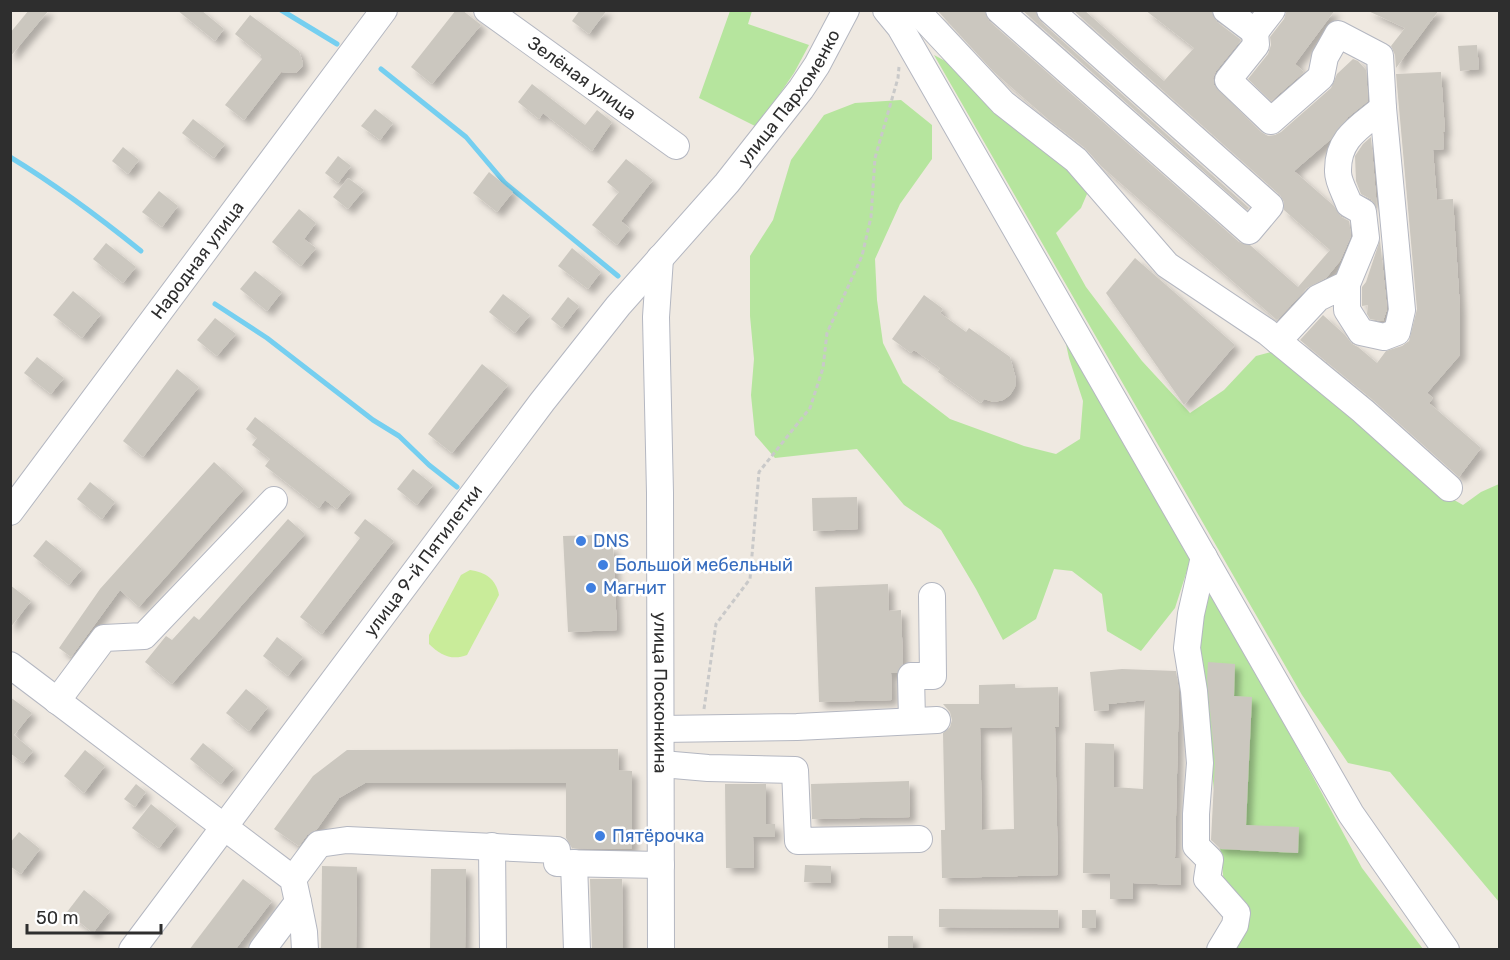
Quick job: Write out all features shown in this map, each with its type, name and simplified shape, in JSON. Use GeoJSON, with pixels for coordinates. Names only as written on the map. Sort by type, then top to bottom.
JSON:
{"type":"FeatureCollection","features":[{"type":"Feature","properties":{"kind":"street","name":"Народная улица"},"geometry":{"type":"LineString","coordinates":[[10,512],[384,10]]}},
{"type":"Feature","properties":{"kind":"street","name":"Зелёная улица"},"geometry":{"type":"LineString","coordinates":[[487,10],[676,146]]}},
{"type":"Feature","properties":{"kind":"street","name":"улица Пархоменко"},"geometry":{"type":"LineString","coordinates":[[727,183],[807,81],[823,56],[846,10]]}},
{"type":"Feature","properties":{"kind":"street"},"geometry":{"type":"LineString","coordinates":[[999,10],[1249,231],[1270,206],[1050,10]]}},
{"type":"Feature","properties":{"kind":"street"},"geometry":{"type":"LineString","coordinates":[[1226,10],[1255,32]]}},
{"type":"Feature","properties":{"kind":"street"},"geometry":{"type":"LineString","coordinates":[[1272,10],[1255,32],[1256,45],[1228,80],[1271,122],[1321,77],[1325,57],[1338,34],[1380,56],[1402,310],[1397,332],[1384,337],[1361,332],[1347,310],[1347,284],[1366,238],[1363,212],[1349,204],[1338,174],[1342,147],[1348,137],[1383,108]]}},
{"type":"Feature","properties":{"kind":"street"},"geometry":{"type":"LineString","coordinates":[[901,16],[1003,103],[1076,160],[1167,265],[1225,302],[1278,341],[1363,411],[1449,488]]}},
{"type":"Feature","properties":{"kind":"street"},"geometry":{"type":"LineString","coordinates":[[901,16],[1204,557],[1351,814],[1446,950]]}},
{"type":"Feature","properties":{"kind":"street","name":"улица 9-й Пятилетки"},"geometry":{"type":"LineString","coordinates":[[132,950],[542,402],[618,306],[727,183]]}},
{"type":"Feature","properties":{"kind":"street","name":"улица Посконкина"},"geometry":{"type":"LineString","coordinates":[[660,258],[656,317],[660,482],[661,950]]}},
{"type":"Feature","properties":{"kind":"street"},"geometry":{"type":"LineString","coordinates":[[1278,341],[1318,298],[1347,284]]}},
{"type":"Feature","properties":{"kind":"street"},"geometry":{"type":"LineString","coordinates":[[57,701],[104,638],[144,636],[274,500]]}},
{"type":"Feature","properties":{"kind":"street"},"geometry":{"type":"LineString","coordinates":[[1204,557],[1191,614],[1187,648],[1194,691],[1200,763],[1196,846],[1210,860],[1207,879],[1237,913],[1234,925],[1221,950]]}},
{"type":"Feature","properties":{"kind":"street"},"geometry":{"type":"LineString","coordinates":[[661,729],[797,727],[925,720],[911,676],[933,676],[932,596]]}},
{"type":"Feature","properties":{"kind":"street"},"geometry":{"type":"LineString","coordinates":[[10,665],[223,826],[296,891],[305,950]]}},
{"type":"Feature","properties":{"kind":"street"},"geometry":{"type":"LineString","coordinates":[[662,764],[708,768],[795,770],[798,841],[919,839]]}},
{"type":"Feature","properties":{"kind":"street"},"geometry":{"type":"LineString","coordinates":[[262,950],[296,891],[319,844],[347,840],[492,846],[557,850],[557,863],[661,865]]}},
{"type":"Feature","properties":{"kind":"street"},"geometry":{"type":"LineString","coordinates":[[492,846],[493,950]]}},
{"type":"Feature","properties":{"kind":"street"},"geometry":{"type":"LineString","coordinates":[[574,863],[577,950]]}},
{"type":"Feature","properties":{"kind":"path"},"geometry":{"type":"LineString","coordinates":[[705,729],[704,704],[716,624],[750,579],[759,472],[810,408],[823,368],[826,333],[862,256],[871,217],[875,158],[898,78],[901,16]]}},
{"type":"Feature","properties":{"kind":"green space"},"geometry":{"type":"Polygon","coordinates":[[[730,11],[752,11],[748,24],[809,45],[794,73],[757,127],[699,98],[730,11]]]}},
{"type":"Feature","properties":{"kind":"green space"},"geometry":{"type":"Polygon","coordinates":[[[934,55],[949,63],[1090,187],[1081,208],[1056,233],[1086,287],[1142,361],[1190,413],[1224,390],[1256,356],[1275,351],[1433,488],[1463,505],[1481,492],[1499,484],[1499,902],[1390,772],[1348,763],[1302,695],[934,55]]]}},
{"type":"Feature","properties":{"kind":"green space"},"geometry":{"type":"Polygon","coordinates":[[[901,100],[932,125],[932,159],[900,204],[875,259],[877,300],[883,343],[903,383],[950,419],[1024,446],[1056,454],[1080,439],[1083,401],[1069,358],[1061,321],[1192,555],[1175,608],[1141,651],[1107,631],[1102,594],[1072,571],[1054,569],[1036,619],[1003,640],[941,530],[904,505],[857,449],[775,458],[755,435],[751,395],[754,359],[750,316],[750,256],[773,220],[791,160],[824,115],[855,103],[901,100]]]}},
{"type":"Feature","properties":{"kind":"green space"},"geometry":{"type":"Polygon","coordinates":[[[470,570],[489,577],[498,589],[499,595],[467,655],[451,657],[442,654],[429,644],[429,635],[461,575],[470,570]]]}},
{"type":"Feature","properties":{"kind":"green space"},"geometry":{"type":"Polygon","coordinates":[[[1207,582],[1220,611],[1289,732],[1362,868],[1423,949],[1231,949],[1196,651],[1207,582]]]}},
{"type":"Feature","properties":{"kind":"building"},"geometry":{"type":"Polygon","coordinates":[[[29,10],[49,10],[10,57],[10,33],[29,10]]]}},
{"type":"Feature","properties":{"kind":"building"},"geometry":{"type":"Polygon","coordinates":[[[177,10],[201,10],[224,29],[215,41],[177,10]]]}},
{"type":"Feature","properties":{"kind":"building"},"geometry":{"type":"Polygon","coordinates":[[[456,10],[462,10],[481,25],[432,84],[411,67],[456,10]]]}},
{"type":"Feature","properties":{"kind":"building"},"geometry":{"type":"Polygon","coordinates":[[[580,10],[607,10],[589,34],[572,21],[580,10]]]}},
{"type":"Feature","properties":{"kind":"building"},"geometry":{"type":"Polygon","coordinates":[[[937,10],[984,10],[989,21],[1239,242],[1250,245],[1298,287],[1330,250],[1284,210],[1284,202],[1280,195],[1073,10],[1084,10],[1164,81],[1194,48],[1145,10],[1211,10],[1217,22],[1241,40],[1216,71],[1213,78],[1214,85],[1261,132],[1268,136],[1281,132],[1331,88],[1337,74],[1353,59],[1358,61],[1366,70],[1368,101],[1348,117],[1331,139],[1294,171],[1334,206],[1341,217],[1349,221],[1351,236],[1340,261],[1326,278],[1307,288],[1277,320],[1101,166],[1085,148],[993,71],[937,10]]]}},
{"type":"Feature","properties":{"kind":"building"},"geometry":{"type":"Polygon","coordinates":[[[1022,10],[1035,10],[1040,21],[1249,208],[1247,210],[1022,10]]]}},
{"type":"Feature","properties":{"kind":"building"},"geometry":{"type":"Polygon","coordinates":[[[1287,10],[1335,10],[1295,64],[1304,72],[1271,101],[1248,79],[1268,54],[1271,45],[1270,37],[1284,19],[1287,10]]]}},
{"type":"Feature","properties":{"kind":"building"},"geometry":{"type":"Polygon","coordinates":[[[1366,10],[1439,10],[1396,68],[1395,55],[1391,46],[1405,28],[1366,10]]]}},
{"type":"Feature","properties":{"kind":"building"},"geometry":{"type":"Polygon","coordinates":[[[250,15],[299,51],[303,63],[296,73],[281,72],[244,120],[225,105],[262,59],[261,55],[235,34],[250,15]]]}},
{"type":"Feature","properties":{"kind":"building"},"geometry":{"type":"Polygon","coordinates":[[[1477,45],[1479,69],[1460,71],[1458,46],[1477,45]]]}},
{"type":"Feature","properties":{"kind":"building"},"geometry":{"type":"Polygon","coordinates":[[[1441,72],[1444,149],[1433,150],[1437,200],[1453,199],[1460,309],[1460,355],[1427,393],[1433,398],[1429,403],[1481,448],[1459,477],[1373,400],[1300,340],[1323,315],[1352,344],[1377,363],[1386,351],[1409,341],[1417,309],[1396,74],[1441,72]]]}},
{"type":"Feature","properties":{"kind":"building"},"geometry":{"type":"Polygon","coordinates":[[[532,84],[585,125],[597,110],[612,122],[592,151],[543,113],[539,119],[518,102],[532,84]]]}},
{"type":"Feature","properties":{"kind":"building"},"geometry":{"type":"Polygon","coordinates":[[[375,109],[393,123],[380,140],[361,126],[375,109]]]}},
{"type":"Feature","properties":{"kind":"building"},"geometry":{"type":"Polygon","coordinates":[[[193,119],[225,144],[214,158],[182,133],[193,119]]]}},
{"type":"Feature","properties":{"kind":"building"},"geometry":{"type":"Polygon","coordinates":[[[1371,137],[1377,209],[1371,199],[1361,194],[1356,181],[1355,156],[1371,137]]]}},
{"type":"Feature","properties":{"kind":"building"},"geometry":{"type":"Polygon","coordinates":[[[123,147],[139,160],[128,174],[112,161],[123,147]]]}},
{"type":"Feature","properties":{"kind":"building"},"geometry":{"type":"Polygon","coordinates":[[[338,156],[351,166],[338,183],[325,173],[338,156]]]}},
{"type":"Feature","properties":{"kind":"building"},"geometry":{"type":"Polygon","coordinates":[[[626,159],[653,180],[621,221],[630,229],[617,245],[592,225],[619,192],[607,182],[626,159]]]}},
{"type":"Feature","properties":{"kind":"building"},"geometry":{"type":"Polygon","coordinates":[[[489,172],[513,192],[497,212],[473,193],[489,172]]]}},
{"type":"Feature","properties":{"kind":"building"},"geometry":{"type":"Polygon","coordinates":[[[348,178],[364,190],[348,209],[333,197],[348,178]]]}},
{"type":"Feature","properties":{"kind":"building"},"geometry":{"type":"Polygon","coordinates":[[[159,191],[178,206],[162,227],[142,212],[159,191]]]}},
{"type":"Feature","properties":{"kind":"building"},"geometry":{"type":"Polygon","coordinates":[[[299,209],[316,223],[304,239],[316,248],[301,266],[272,242],[299,209]]]}},
{"type":"Feature","properties":{"kind":"building"},"geometry":{"type":"Polygon","coordinates":[[[1380,240],[1387,309],[1383,321],[1370,319],[1367,314],[1368,305],[1362,306],[1362,287],[1366,282],[1380,240]]]}},
{"type":"Feature","properties":{"kind":"building"},"geometry":{"type":"Polygon","coordinates":[[[106,243],[136,267],[123,283],[93,259],[106,243]]]}},
{"type":"Feature","properties":{"kind":"building"},"geometry":{"type":"Polygon","coordinates":[[[572,248],[601,272],[588,289],[558,266],[572,248]]]}},
{"type":"Feature","properties":{"kind":"building"},"geometry":{"type":"Polygon","coordinates":[[[1135,258],[1235,345],[1184,405],[1106,293],[1135,258]]]}},
{"type":"Feature","properties":{"kind":"building"},"geometry":{"type":"Polygon","coordinates":[[[255,271],[282,292],[267,311],[240,289],[255,271]]]}},
{"type":"Feature","properties":{"kind":"building"},"geometry":{"type":"Polygon","coordinates":[[[73,291],[101,314],[82,338],[53,315],[73,291]]]}},
{"type":"Feature","properties":{"kind":"building"},"geometry":{"type":"Polygon","coordinates":[[[503,294],[530,315],[515,333],[489,312],[503,294]]]}},
{"type":"Feature","properties":{"kind":"building"},"geometry":{"type":"Polygon","coordinates":[[[924,295],[943,309],[940,313],[966,332],[969,328],[1010,357],[1016,379],[1015,387],[1010,395],[994,402],[984,399],[981,403],[938,372],[940,368],[914,350],[911,353],[892,339],[924,295]]]}},
{"type":"Feature","properties":{"kind":"building"},"geometry":{"type":"Polygon","coordinates":[[[568,297],[579,306],[562,328],[551,319],[568,297]]]}},
{"type":"Feature","properties":{"kind":"building"},"geometry":{"type":"Polygon","coordinates":[[[215,318],[236,334],[217,356],[197,340],[215,318]]]}},
{"type":"Feature","properties":{"kind":"building"},"geometry":{"type":"Polygon","coordinates":[[[37,357],[64,378],[51,394],[24,373],[37,357]]]}},
{"type":"Feature","properties":{"kind":"building"},"geometry":{"type":"Polygon","coordinates":[[[482,364],[508,385],[452,453],[428,434],[482,364]]]}},
{"type":"Feature","properties":{"kind":"building"},"geometry":{"type":"Polygon","coordinates":[[[177,369],[199,387],[143,457],[123,441],[177,369]]]}},
{"type":"Feature","properties":{"kind":"building"},"geometry":{"type":"Polygon","coordinates":[[[255,417],[351,492],[337,509],[325,500],[319,508],[265,466],[270,459],[252,445],[257,438],[246,429],[255,417]]]}},
{"type":"Feature","properties":{"kind":"building"},"geometry":{"type":"Polygon","coordinates":[[[214,462],[244,489],[139,607],[120,590],[71,657],[59,648],[100,589],[214,462]]]}},
{"type":"Feature","properties":{"kind":"building"},"geometry":{"type":"Polygon","coordinates":[[[413,469],[433,485],[417,505],[397,489],[413,469]]]}},
{"type":"Feature","properties":{"kind":"building"},"geometry":{"type":"Polygon","coordinates":[[[90,482],[115,502],[102,519],[77,499],[90,482]]]}},
{"type":"Feature","properties":{"kind":"building"},"geometry":{"type":"Polygon","coordinates":[[[857,497],[858,529],[813,531],[812,498],[857,497]]]}},
{"type":"Feature","properties":{"kind":"building"},"geometry":{"type":"Polygon","coordinates":[[[288,519],[305,534],[172,684],[145,662],[166,636],[172,640],[194,616],[199,620],[288,519]]]}},
{"type":"Feature","properties":{"kind":"building"},"geometry":{"type":"Polygon","coordinates":[[[365,519],[394,541],[322,634],[300,617],[360,538],[354,533],[365,519]]]}},
{"type":"Feature","properties":{"kind":"building","name":"Магнит"},"geometry":{"type":"Polygon","coordinates":[[[599,535],[599,547],[613,546],[617,630],[568,632],[563,536],[599,535]]]}},
{"type":"Feature","properties":{"kind":"building"},"geometry":{"type":"Polygon","coordinates":[[[46,540],[82,569],[69,585],[33,556],[46,540]]]}},
{"type":"Feature","properties":{"kind":"building"},"geometry":{"type":"Polygon","coordinates":[[[888,584],[889,611],[901,610],[903,664],[897,673],[891,673],[892,700],[819,702],[815,587],[888,584]]]}},
{"type":"Feature","properties":{"kind":"building"},"geometry":{"type":"Polygon","coordinates":[[[10,585],[31,601],[10,628],[10,585]]]}},
{"type":"Feature","properties":{"kind":"building"},"geometry":{"type":"Polygon","coordinates":[[[277,637],[303,657],[288,676],[263,656],[277,637]]]}},
{"type":"Feature","properties":{"kind":"building"},"geometry":{"type":"Polygon","coordinates":[[[1208,662],[1235,664],[1234,696],[1252,697],[1246,825],[1299,827],[1298,853],[1221,849],[1211,840],[1215,762],[1207,679],[1208,662]]]}},
{"type":"Feature","properties":{"kind":"building"},"geometry":{"type":"Polygon","coordinates":[[[1122,669],[1176,671],[1179,691],[1175,858],[1181,858],[1181,885],[1133,883],[1133,899],[1110,899],[1110,874],[1083,873],[1085,743],[1114,744],[1114,787],[1143,789],[1145,700],[1108,704],[1109,710],[1094,711],[1090,672],[1122,669]]]}},
{"type":"Feature","properties":{"kind":"building"},"geometry":{"type":"Polygon","coordinates":[[[1015,684],[1015,688],[1058,687],[1059,727],[1055,727],[1058,875],[942,878],[941,830],[945,830],[943,733],[950,727],[952,720],[950,712],[943,704],[979,704],[979,685],[1015,684]],[[1012,727],[980,728],[982,830],[1014,829],[1012,727]]]}},
{"type":"Feature","properties":{"kind":"building"},"geometry":{"type":"Polygon","coordinates":[[[246,689],[268,707],[249,731],[226,713],[246,689]]]}},
{"type":"Feature","properties":{"kind":"building"},"geometry":{"type":"Polygon","coordinates":[[[10,697],[32,713],[14,735],[33,751],[23,763],[10,753],[10,697]]]}},
{"type":"Feature","properties":{"kind":"building"},"geometry":{"type":"Polygon","coordinates":[[[203,743],[234,768],[221,784],[190,759],[203,743]]]}},
{"type":"Feature","properties":{"kind":"building"},"geometry":{"type":"Polygon","coordinates":[[[618,749],[619,770],[632,771],[632,849],[572,848],[566,838],[566,783],[365,783],[339,798],[317,829],[307,835],[299,846],[274,829],[313,776],[347,750],[618,749]]]}},
{"type":"Feature","properties":{"kind":"building"},"geometry":{"type":"Polygon","coordinates":[[[85,750],[105,766],[84,793],[64,776],[85,750]]]}},
{"type":"Feature","properties":{"kind":"building"},"geometry":{"type":"Polygon","coordinates":[[[909,781],[910,817],[812,819],[811,784],[909,781]]]}},
{"type":"Feature","properties":{"kind":"building"},"geometry":{"type":"Polygon","coordinates":[[[136,784],[146,792],[135,807],[124,799],[136,784]]]}},
{"type":"Feature","properties":{"kind":"building"},"geometry":{"type":"Polygon","coordinates":[[[725,784],[766,784],[766,824],[775,824],[775,837],[753,837],[754,868],[726,868],[725,784]]]}},
{"type":"Feature","properties":{"kind":"building"},"geometry":{"type":"Polygon","coordinates":[[[151,804],[177,825],[159,848],[132,828],[151,804]]]}},
{"type":"Feature","properties":{"kind":"building"},"geometry":{"type":"Polygon","coordinates":[[[19,832],[40,849],[21,874],[10,866],[10,843],[19,832]]]}},
{"type":"Feature","properties":{"kind":"building"},"geometry":{"type":"Polygon","coordinates":[[[805,865],[831,866],[831,883],[804,882],[805,865]]]}},
{"type":"Feature","properties":{"kind":"building"},"geometry":{"type":"Polygon","coordinates":[[[322,866],[357,867],[356,950],[321,950],[322,866]]]}},
{"type":"Feature","properties":{"kind":"building"},"geometry":{"type":"Polygon","coordinates":[[[431,869],[466,869],[465,950],[430,950],[431,869]]]}},
{"type":"Feature","properties":{"kind":"building"},"geometry":{"type":"Polygon","coordinates":[[[243,879],[272,901],[235,950],[189,950],[243,879]]]}},
{"type":"Feature","properties":{"kind":"building"},"geometry":{"type":"Polygon","coordinates":[[[590,879],[622,879],[623,950],[592,950],[590,879]]]}},
{"type":"Feature","properties":{"kind":"building"},"geometry":{"type":"Polygon","coordinates":[[[84,890],[110,911],[93,933],[67,912],[84,890]]]}},
{"type":"Feature","properties":{"kind":"building"},"geometry":{"type":"Polygon","coordinates":[[[939,909],[1058,910],[1059,928],[939,927],[939,909]]]}},
{"type":"Feature","properties":{"kind":"building"},"geometry":{"type":"Polygon","coordinates":[[[1082,910],[1096,910],[1096,928],[1082,928],[1082,910]]]}},
{"type":"Feature","properties":{"kind":"building"},"geometry":{"type":"Polygon","coordinates":[[[888,936],[913,936],[913,950],[888,950],[888,936]]]}},
{"type":"Feature","properties":{"kind":"waterway"},"geometry":{"type":"LineString","coordinates":[[281,10],[337,44]]}},
{"type":"Feature","properties":{"kind":"waterway"},"geometry":{"type":"LineString","coordinates":[[381,69],[466,137],[505,183],[618,276]]}},
{"type":"Feature","properties":{"kind":"waterway"},"geometry":{"type":"LineString","coordinates":[[10,157],[77,202],[141,251]]}},
{"type":"Feature","properties":{"kind":"waterway"},"geometry":{"type":"LineString","coordinates":[[215,304],[267,338],[373,420],[399,436],[429,465],[457,487]]}},
{"type":"Feature","properties":{"kind":"place","name":"DNS"},"geometry":{"type":"Point","coordinates":[581,541]}},
{"type":"Feature","properties":{"kind":"place","name":"Большой мебельный"},"geometry":{"type":"Point","coordinates":[603,565]}},
{"type":"Feature","properties":{"kind":"place","name":"Магнит"},"geometry":{"type":"Point","coordinates":[591,588]}},
{"type":"Feature","properties":{"kind":"place","name":"Пятёрочка"},"geometry":{"type":"Point","coordinates":[600,836]}}]}
